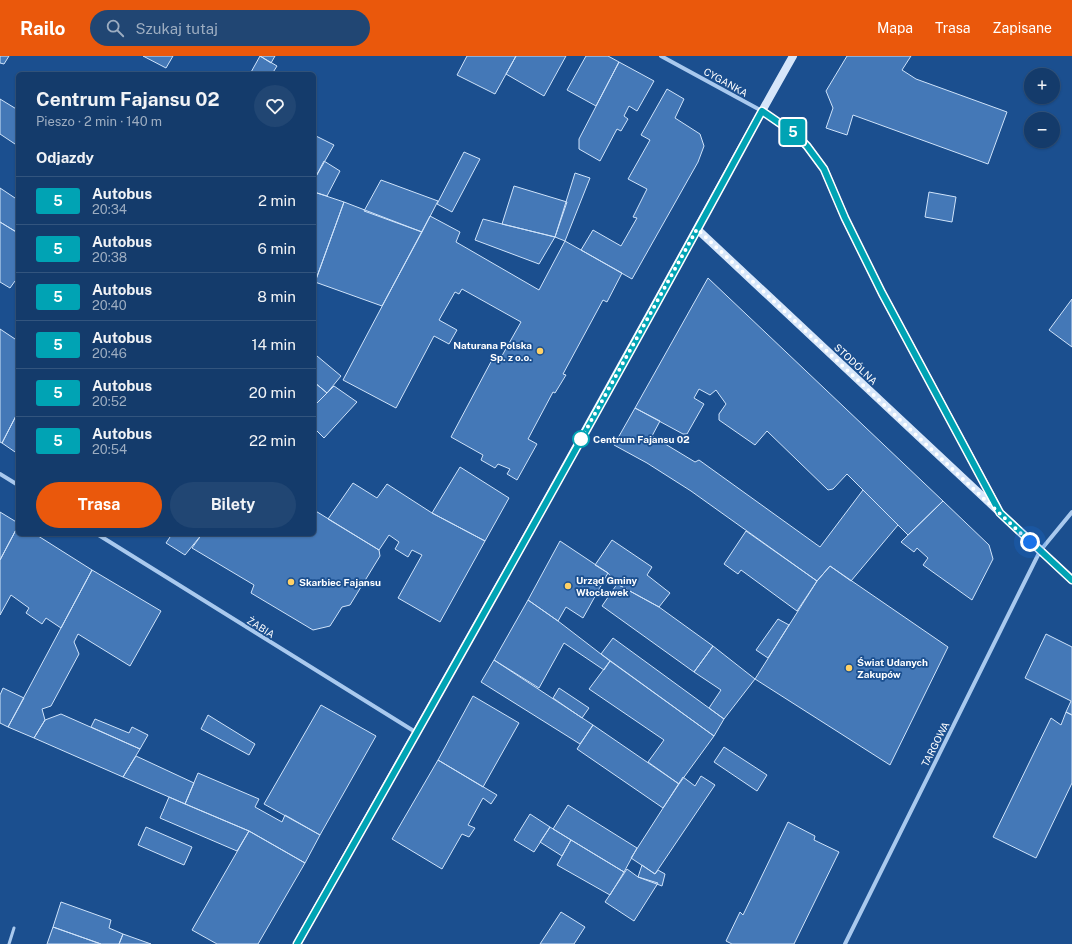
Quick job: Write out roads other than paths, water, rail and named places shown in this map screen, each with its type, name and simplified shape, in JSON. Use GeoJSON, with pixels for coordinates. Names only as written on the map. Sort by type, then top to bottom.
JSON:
{"type":"FeatureCollection","features":[{"type":"Feature","properties":{"kind":"street","name":"CYGANKA"},"geometry":{"type":"LineString","coordinates":[[661,56],[762,111]]}},
{"type":"Feature","properties":{"kind":"street"},"geometry":{"type":"LineString","coordinates":[[297,944],[417,733],[793,56]]}},
{"type":"Feature","properties":{"kind":"street","name":"STODÓLNA"},"geometry":{"type":"LineString","coordinates":[[762,111],[794,133],[807,146],[824,169],[845,218],[882,293],[1000,513]]}},
{"type":"Feature","properties":{"kind":"street","name":"STODÓLNA"},"geometry":{"type":"LineString","coordinates":[[697,229],[1072,580]]}},
{"type":"Feature","properties":{"kind":"street"},"geometry":{"type":"LineString","coordinates":[[0,474],[16,484]]}},
{"type":"Feature","properties":{"kind":"street","name":"TARGOWA"},"geometry":{"type":"LineString","coordinates":[[845,944],[1040,551],[1072,512]]}},
{"type":"Feature","properties":{"kind":"street","name":"ŻABIA"},"geometry":{"type":"LineString","coordinates":[[100,536],[417,733]]}},
{"type":"Feature","properties":{"kind":"lane"},"geometry":{"type":"LineString","coordinates":[[10,944],[14,928]]}},
{"type":"Feature","properties":{"kind":"place","name":"Naturana Polska Sp. z o.o."},"geometry":{"type":"Point","coordinates":[540,351]}},
{"type":"Feature","properties":{"kind":"place","name":"Centrum Fajansu 02"},"geometry":{"type":"Point","coordinates":[581,439]}},
{"type":"Feature","properties":{"kind":"place","name":"Skarbiec Fajansu"},"geometry":{"type":"Point","coordinates":[291,582]}},
{"type":"Feature","properties":{"kind":"place","name":"Urząd Gminy Włocławek"},"geometry":{"type":"Point","coordinates":[568,586]}},
{"type":"Feature","properties":{"kind":"place","name":"Świat Udanych Zakupów"},"geometry":{"type":"Point","coordinates":[849,668]}}]}
